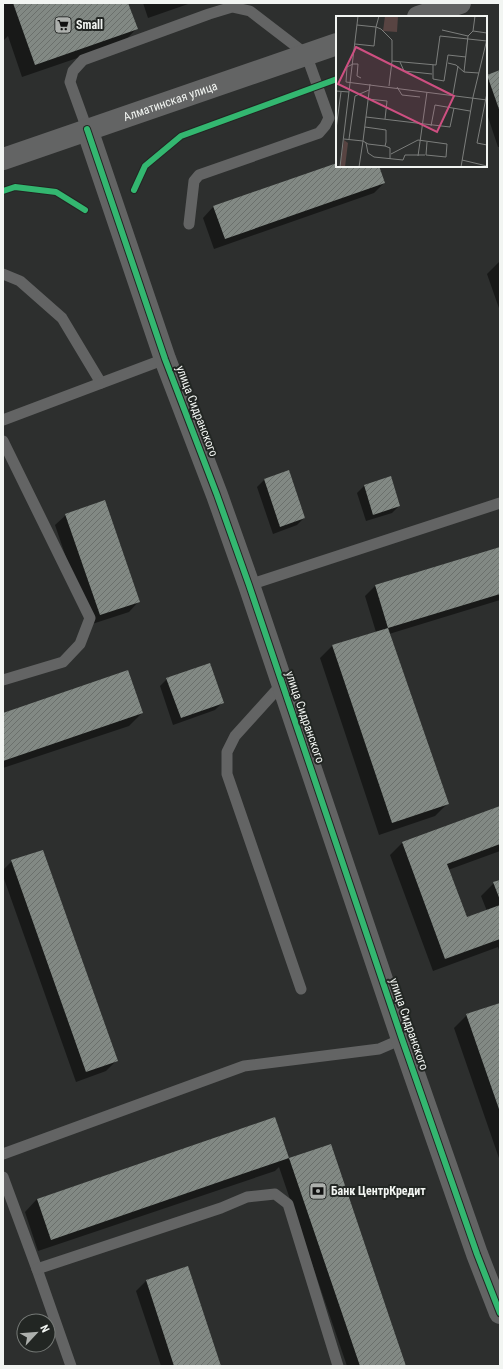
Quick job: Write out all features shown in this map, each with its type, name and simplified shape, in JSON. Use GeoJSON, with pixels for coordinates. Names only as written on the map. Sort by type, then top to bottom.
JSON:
{"type":"FeatureCollection","features":[{"type":"Feature","properties":{"kind":"street"},"geometry":{"type":"LineString","coordinates":[[421,16],[460,3]]}},
{"type":"Feature","properties":{"kind":"street","name":"Алматинская улица"},"geometry":{"type":"LineString","coordinates":[[3,159],[336,44]]}},
{"type":"Feature","properties":{"kind":"street","name":"улица Сидранского"},"geometry":{"type":"LineString","coordinates":[[87,129],[165,359],[218,495],[402,1039],[477,1254],[500,1314]]}},
{"type":"Feature","properties":{"kind":"lane"},"geometry":{"type":"LineString","coordinates":[[87,129],[70,82],[73,71],[83,60],[209,14],[232,7],[250,11],[306,54],[329,118],[325,126],[319,132],[199,175],[194,182],[189,224]]}},
{"type":"Feature","properties":{"kind":"lane"},"geometry":{"type":"LineString","coordinates":[[3,274],[20,281],[62,318],[101,383]]}},
{"type":"Feature","properties":{"kind":"lane"},"geometry":{"type":"LineString","coordinates":[[3,420],[165,359]]}},
{"type":"Feature","properties":{"kind":"lane"},"geometry":{"type":"LineString","coordinates":[[3,441],[90,618],[80,644],[63,662],[3,680]]}},
{"type":"Feature","properties":{"kind":"lane"},"geometry":{"type":"LineString","coordinates":[[249,585],[500,503]]}},
{"type":"Feature","properties":{"kind":"lane"},"geometry":{"type":"LineString","coordinates":[[282,684],[236,736],[227,752],[227,774],[301,989]]}},
{"type":"Feature","properties":{"kind":"lane"},"geometry":{"type":"LineString","coordinates":[[3,1154],[244,1066],[379,1049],[402,1039]]}},
{"type":"Feature","properties":{"kind":"lane"},"geometry":{"type":"LineString","coordinates":[[3,1177],[38,1269],[71,1366]]}},
{"type":"Feature","properties":{"kind":"lane"},"geometry":{"type":"LineString","coordinates":[[38,1269],[221,1208],[247,1196],[275,1194],[288,1204],[338,1366]]}},
{"type":"Feature","properties":{"kind":"building"},"geometry":{"type":"Polygon","coordinates":[[[13,3],[128,3],[138,29],[35,65],[13,3]]]}},
{"type":"Feature","properties":{"kind":"building"},"geometry":{"type":"Polygon","coordinates":[[[500,70],[500,112],[487,75],[500,70]]]}},
{"type":"Feature","properties":{"kind":"building"},"geometry":{"type":"Polygon","coordinates":[[[336,163],[336,167],[379,167],[385,183],[225,239],[213,206],[336,163]]]}},
{"type":"Feature","properties":{"kind":"building"},"geometry":{"type":"Polygon","coordinates":[[[289,470],[305,518],[280,527],[264,479],[289,470]]]}},
{"type":"Feature","properties":{"kind":"building"},"geometry":{"type":"Polygon","coordinates":[[[391,476],[400,506],[373,515],[364,485],[391,476]]]}},
{"type":"Feature","properties":{"kind":"building"},"geometry":{"type":"Polygon","coordinates":[[[105,500],[140,602],[100,615],[65,514],[105,500]]]}},
{"type":"Feature","properties":{"kind":"building"},"geometry":{"type":"Polygon","coordinates":[[[500,547],[500,594],[388,628],[375,585],[500,547]]]}},
{"type":"Feature","properties":{"kind":"building"},"geometry":{"type":"Polygon","coordinates":[[[388,628],[449,804],[392,823],[332,645],[388,628]]]}},
{"type":"Feature","properties":{"kind":"building"},"geometry":{"type":"Polygon","coordinates":[[[210,663],[224,703],[181,718],[166,678],[210,663]]]}},
{"type":"Feature","properties":{"kind":"building"},"geometry":{"type":"Polygon","coordinates":[[[128,670],[143,713],[3,761],[3,713],[128,670]]]}},
{"type":"Feature","properties":{"kind":"building"},"geometry":{"type":"Polygon","coordinates":[[[500,806],[500,844],[447,864],[467,917],[500,905],[500,939],[445,959],[402,842],[500,806]]]}},
{"type":"Feature","properties":{"kind":"building"},"geometry":{"type":"Polygon","coordinates":[[[43,850],[118,1061],[86,1072],[11,860],[43,850]]]}},
{"type":"Feature","properties":{"kind":"building"},"geometry":{"type":"Polygon","coordinates":[[[500,880],[500,900],[493,882],[500,880]]]}},
{"type":"Feature","properties":{"kind":"building"},"geometry":{"type":"Polygon","coordinates":[[[500,1003],[500,1112],[466,1014],[500,1003]]]}},
{"type":"Feature","properties":{"kind":"building"},"geometry":{"type":"Polygon","coordinates":[[[275,1117],[289,1158],[51,1240],[37,1199],[275,1117]]]}},
{"type":"Feature","properties":{"kind":"building"},"geometry":{"type":"Polygon","coordinates":[[[331,1144],[406,1366],[360,1366],[289,1158],[331,1144]]]}},
{"type":"Feature","properties":{"kind":"building"},"geometry":{"type":"Polygon","coordinates":[[[188,1266],[221,1366],[174,1366],[146,1280],[188,1266]]]}},
{"type":"Feature","properties":{"kind":"cycle path"},"geometry":{"type":"LineString","coordinates":[[134,190],[145,166],[181,136],[336,79]]}},
{"type":"Feature","properties":{"kind":"cycle path"},"geometry":{"type":"LineString","coordinates":[[87,129],[165,359],[217,495],[249,585],[402,1039],[477,1254],[500,1313]]}},
{"type":"Feature","properties":{"kind":"cycle path"},"geometry":{"type":"LineString","coordinates":[[3,191],[15,187],[56,192],[85,210]]}},
{"type":"Feature","properties":{"kind":"place","name":"Small"},"geometry":{"type":"Point","coordinates":[63,25]}},
{"type":"Feature","properties":{"kind":"place","name":"Банк ЦентрКредит"},"geometry":{"type":"Point","coordinates":[318,1191]}}]}
